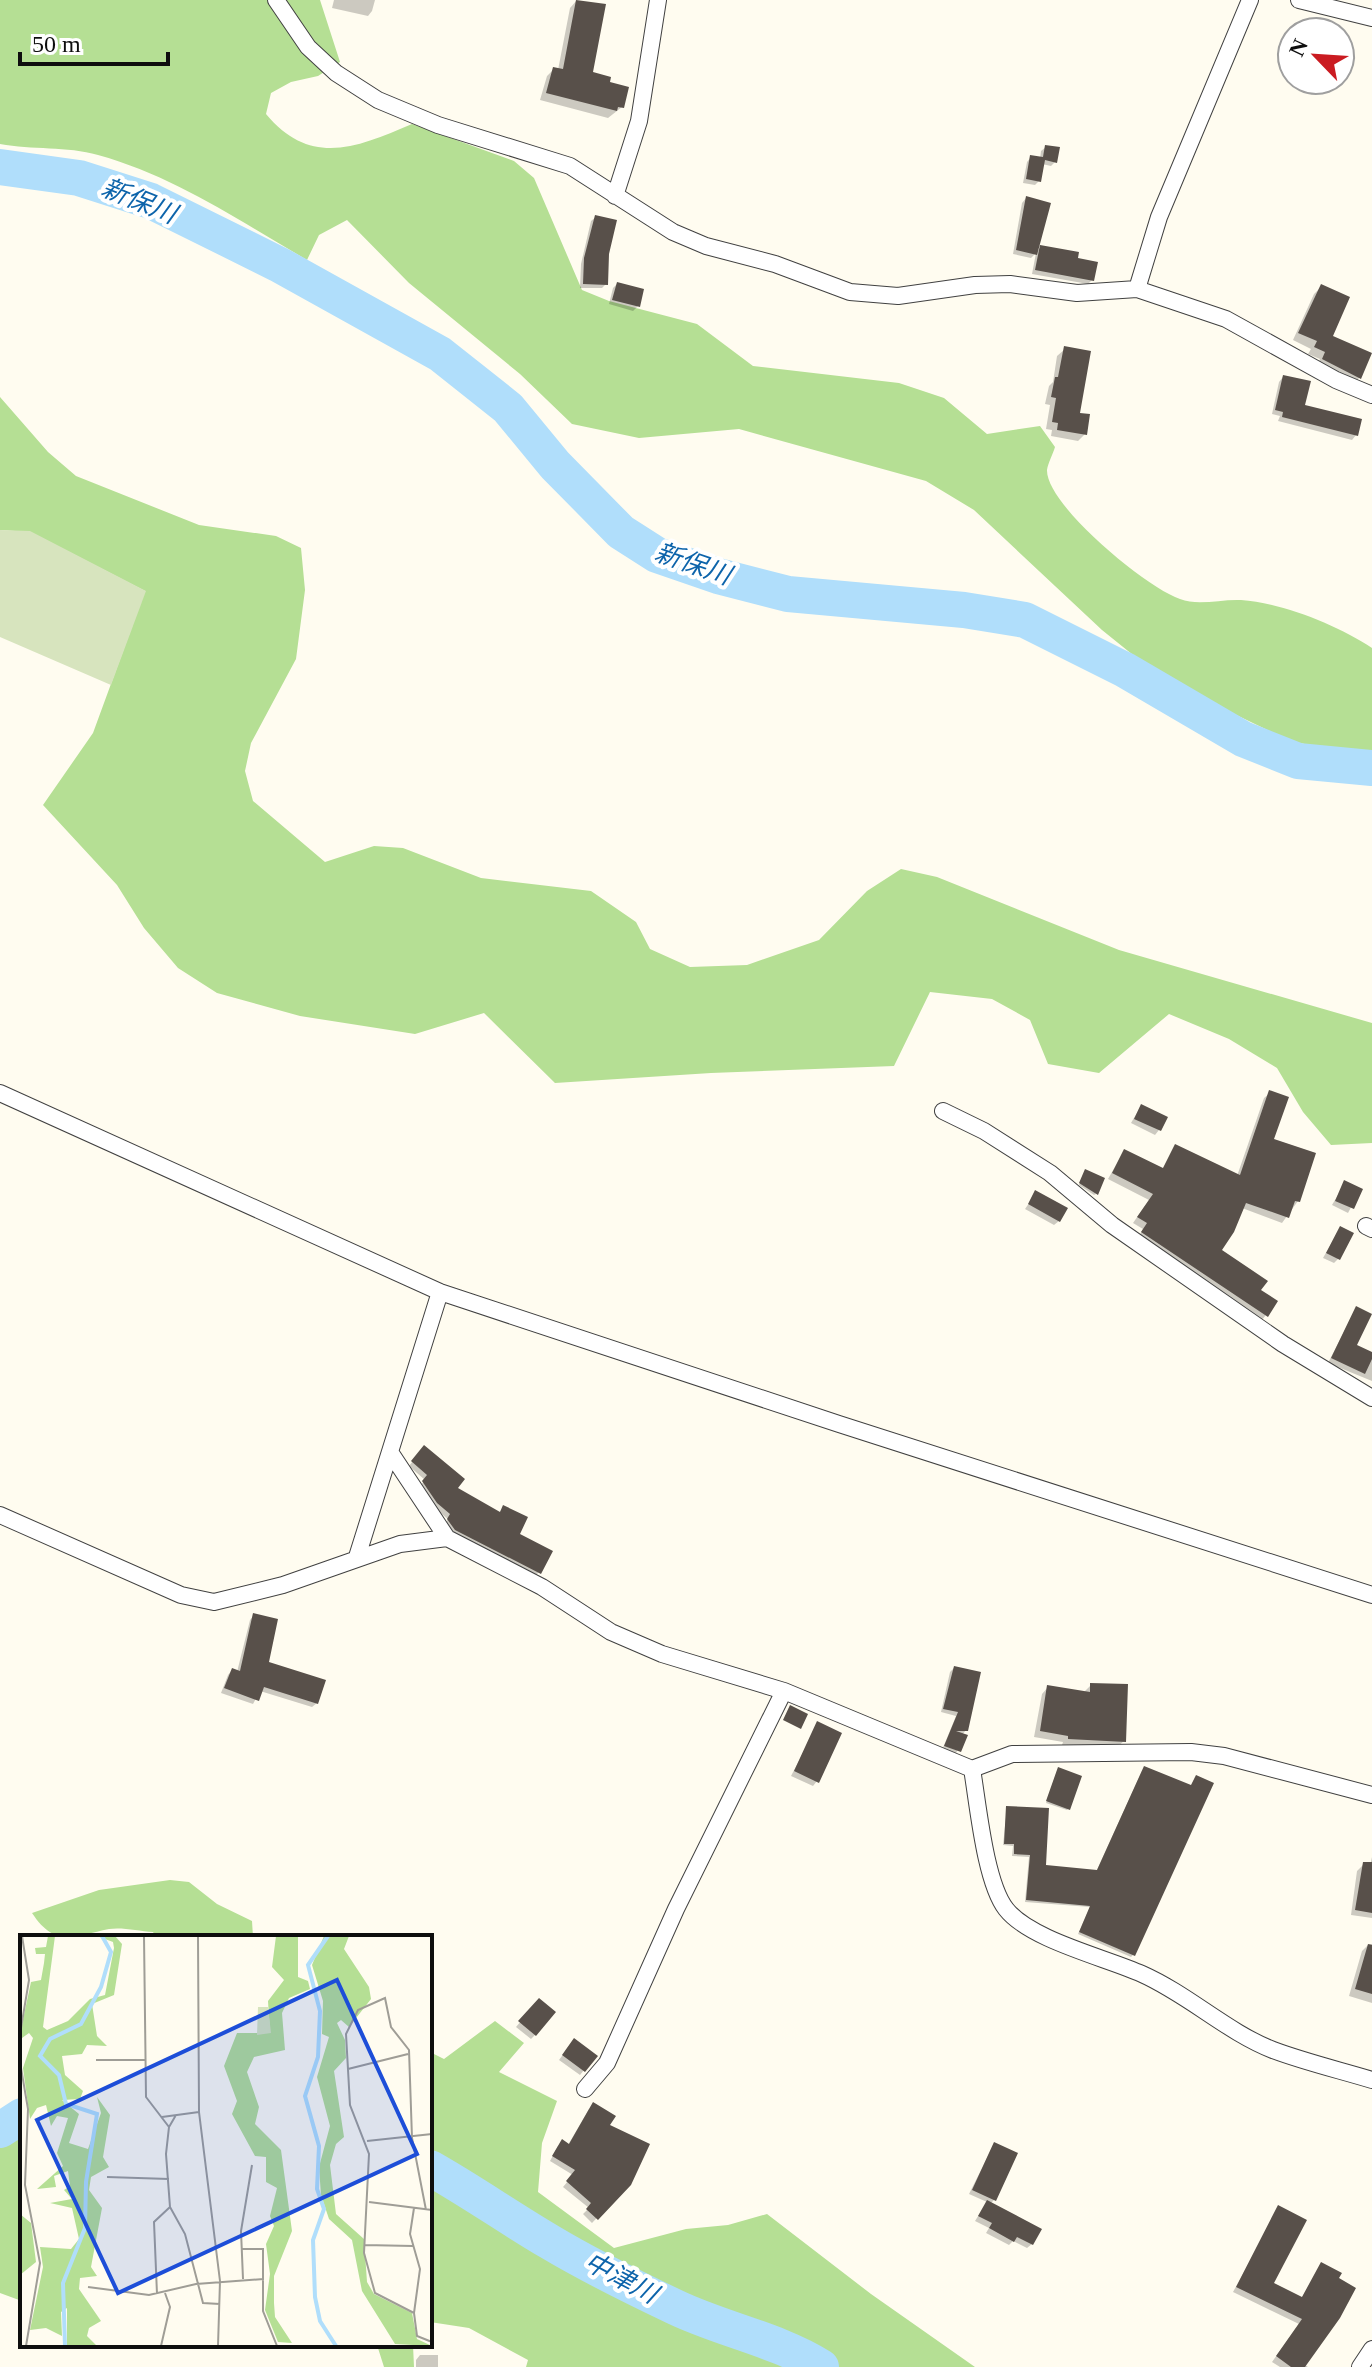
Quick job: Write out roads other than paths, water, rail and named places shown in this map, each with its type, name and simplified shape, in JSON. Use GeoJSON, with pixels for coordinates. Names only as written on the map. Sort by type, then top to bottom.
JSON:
{"type":"FeatureCollection","features":[{"type":"Feature","properties":{"kind":"street"},"geometry":{"type":"LineString","coordinates":[[276,0],[308,47],[336,73],[378,100],[438,125],[570,166],[673,232],[706,246],[775,264],[850,292],[898,296],[975,285],[1010,284],[1077,293],[1137,289],[1226,319],[1336,380],[1372,395]]}},
{"type":"Feature","properties":{"kind":"street"},"geometry":{"type":"LineString","coordinates":[[615,196],[639,121],[658,0]]}},
{"type":"Feature","properties":{"kind":"street"},"geometry":{"type":"LineString","coordinates":[[1137,289],[1159,217],[1250,0]]}},
{"type":"Feature","properties":{"kind":"street"},"geometry":{"type":"LineString","coordinates":[[1299,0],[1372,18]]}},
{"type":"Feature","properties":{"kind":"street"},"geometry":{"type":"LineString","coordinates":[[0,1093],[440,1292],[1372,1595]]}},
{"type":"Feature","properties":{"kind":"street"},"geometry":{"type":"LineString","coordinates":[[943,1111],[984,1131],[1050,1173],[1112,1225],[1283,1344],[1372,1398]]}},
{"type":"Feature","properties":{"kind":"street"},"geometry":{"type":"LineString","coordinates":[[357,1557],[440,1292]]}},
{"type":"Feature","properties":{"kind":"street"},"geometry":{"type":"LineString","coordinates":[[390,1452],[447,1538],[542,1587],[611,1632],[662,1654],[784,1691],[972,1769],[1012,1754],[1191,1752],[1224,1756],[1372,1795]]}},
{"type":"Feature","properties":{"kind":"street"},"geometry":{"type":"LineString","coordinates":[[0,1515],[181,1595],[214,1602],[283,1585],[400,1544],[447,1538]]}},
{"type":"Feature","properties":{"kind":"street"},"geometry":{"type":"LineString","coordinates":[[585,2089],[607,2063],[676,1909],[784,1691]]}},
{"type":"Feature","properties":{"kind":"street"},"geometry":{"type":"LineString","coordinates":[[972,1769],[990,1868],[1004,1906],[1016,1920],[1093,1957],[1139,1972],[1183,1994],[1237,2031],[1273,2050],[1372,2080]]}},
{"type":"Feature","properties":{"kind":"street"},"geometry":{"type":"LineString","coordinates":[[1360,2367],[1372,2349]]}},
{"type":"Feature","properties":{"kind":"waterway","name":"新保川"},"geometry":{"type":"LineString","coordinates":[[0,167],[79,178],[151,201],[278,264],[440,354],[508,408],[555,465],[621,532],[657,555],[718,576],[788,594],[964,610],[1025,620],[1125,670],[1243,739],[1298,761],[1372,768]]}},
{"type":"Feature","properties":{"kind":"waterway","name":"中津川"},"geometry":{"type":"LineString","coordinates":[[0,2130],[20,2117]]}},
{"type":"Feature","properties":{"kind":"waterway","name":"中津川"},"geometry":{"type":"LineString","coordinates":[[432,2169],[612,2276],[693,2315],[786,2349],[821,2367]]}}]}
